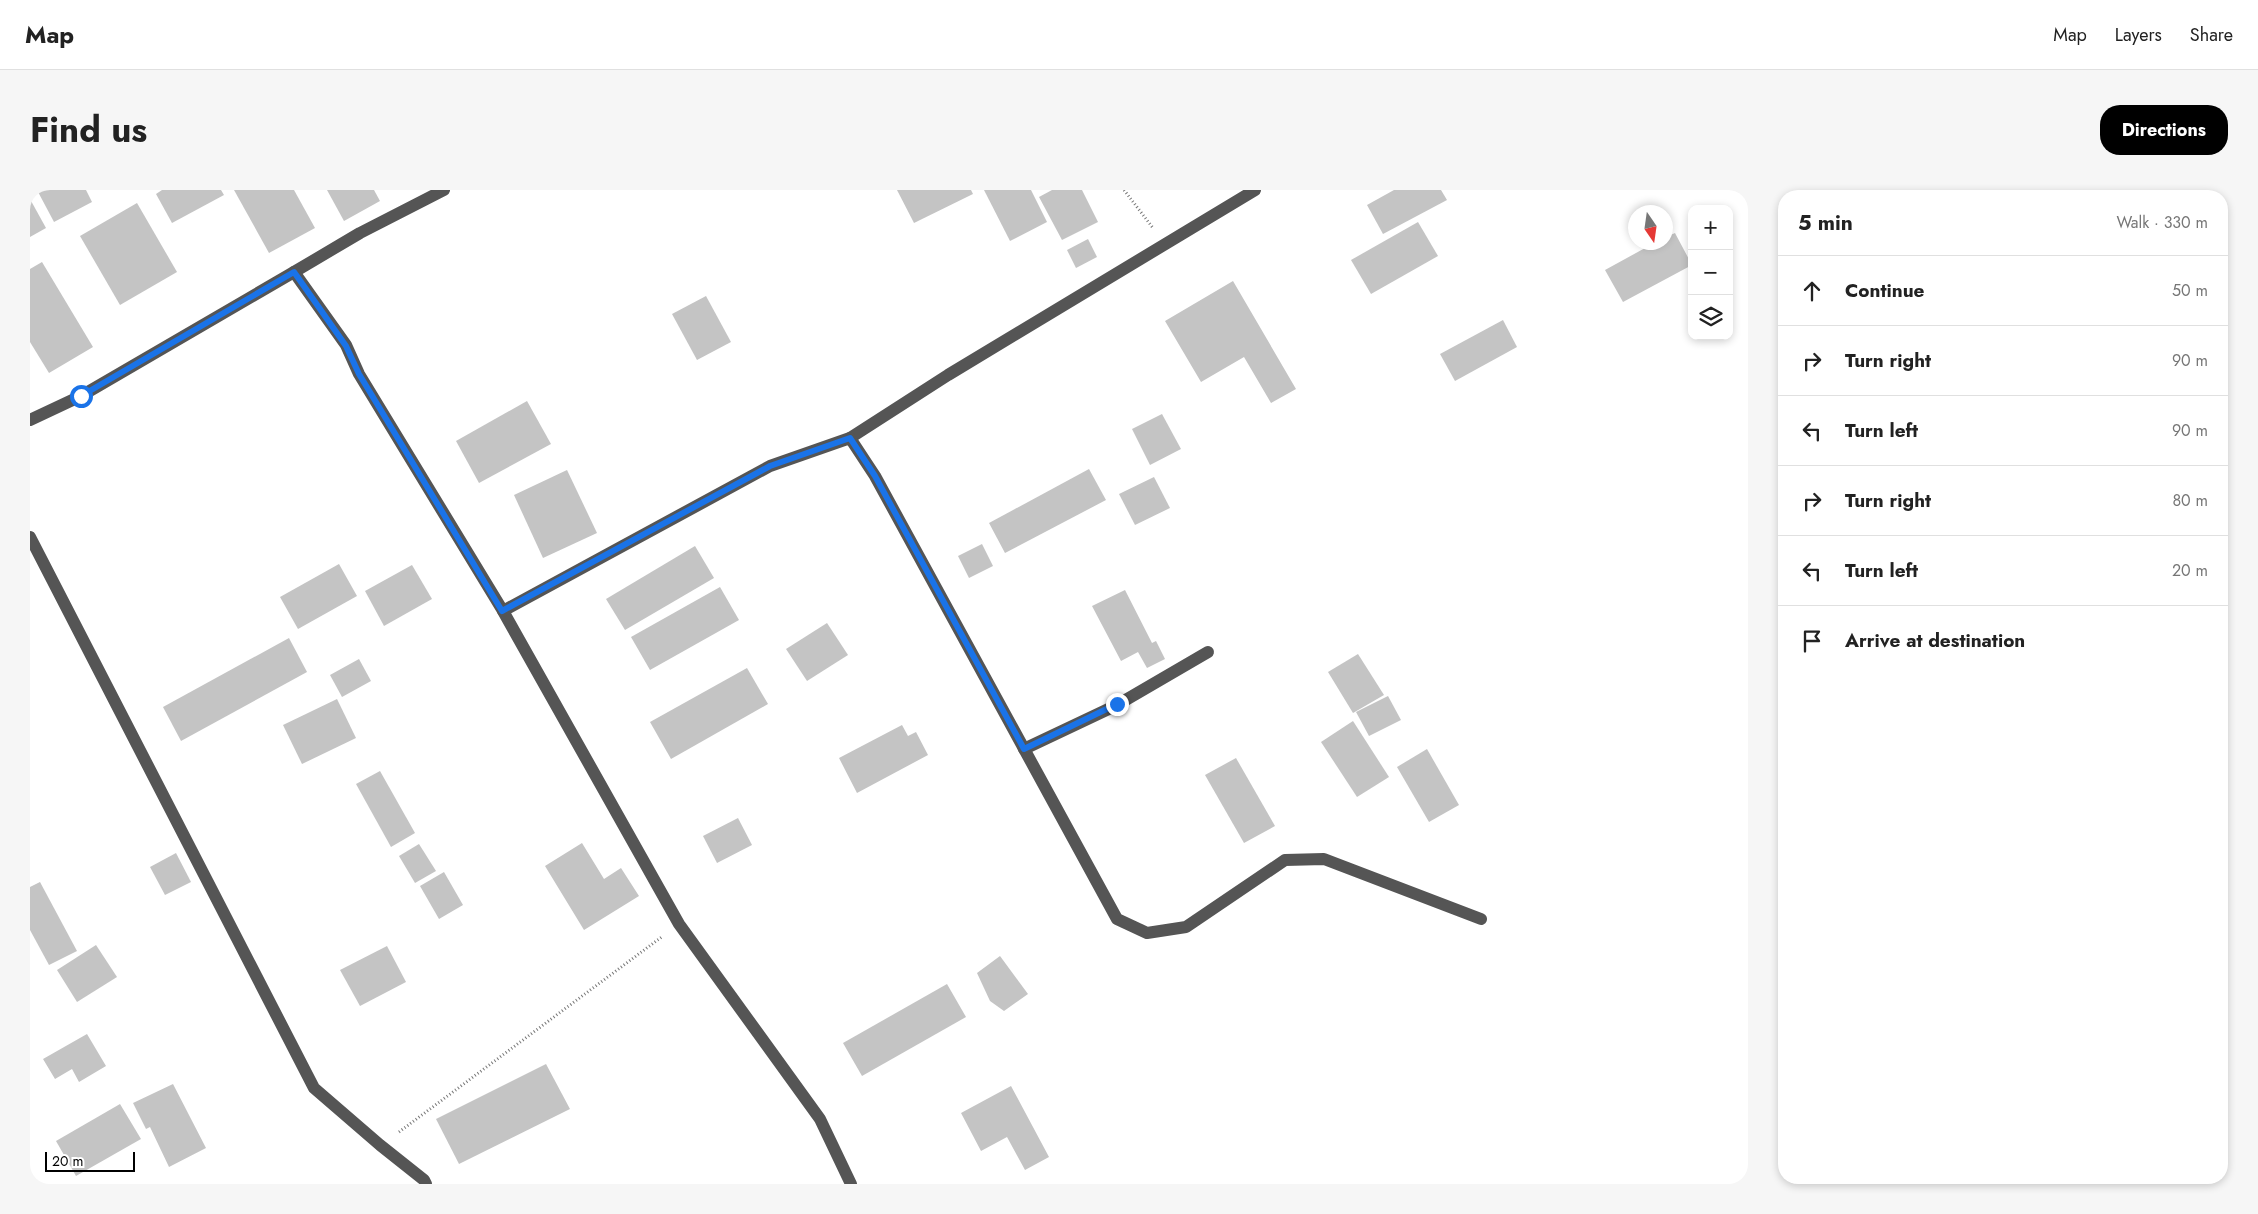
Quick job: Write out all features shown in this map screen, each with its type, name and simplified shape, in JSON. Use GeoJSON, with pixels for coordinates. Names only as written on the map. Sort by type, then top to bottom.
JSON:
{"type":"FeatureCollection","features":[{"type":"Feature","properties":{"kind":"street"},"geometry":{"type":"LineString","coordinates":[[30,420],[81,396],[360,233],[444,190]]}},
{"type":"Feature","properties":{"kind":"street"},"geometry":{"type":"LineString","coordinates":[[502,611],[770,466],[850,438],[948,375],[1255,190]]}},
{"type":"Feature","properties":{"kind":"street"},"geometry":{"type":"LineString","coordinates":[[294,272],[346,346],[364,382],[502,611],[679,924],[820,1119],[851,1184]]}},
{"type":"Feature","properties":{"kind":"street"},"geometry":{"type":"LineString","coordinates":[[850,438],[875,476],[1117,919],[1147,933],[1186,927],[1285,860],[1324,859],[1481,919]]}},
{"type":"Feature","properties":{"kind":"street"},"geometry":{"type":"LineString","coordinates":[[30,537],[314,1088],[424,1180],[426,1184]]}},
{"type":"Feature","properties":{"kind":"street"},"geometry":{"type":"LineString","coordinates":[[1024,749],[1117,704],[1208,652]]}},
{"type":"Feature","properties":{"kind":"path"},"geometry":{"type":"LineString","coordinates":[[1124,190],[1166,244]]}},
{"type":"Feature","properties":{"kind":"path"},"geometry":{"type":"LineString","coordinates":[[380,1145],[679,924]]}},
{"type":"Feature","properties":{"kind":"building"},"geometry":{"type":"Polygon","coordinates":[[[37,190],[86,190],[92,202],[54,222],[37,190]]]}},
{"type":"Feature","properties":{"kind":"building"},"geometry":{"type":"Polygon","coordinates":[[[162,190],[221,190],[224,195],[172,223],[156,194],[162,190]]]}},
{"type":"Feature","properties":{"kind":"building"},"geometry":{"type":"Polygon","coordinates":[[[234,190],[294,190],[315,228],[269,253],[234,190]]]}},
{"type":"Feature","properties":{"kind":"building"},"geometry":{"type":"Polygon","coordinates":[[[327,190],[374,190],[380,201],[344,221],[327,190]]]}},
{"type":"Feature","properties":{"kind":"building"},"geometry":{"type":"Polygon","coordinates":[[[897,190],[971,190],[973,194],[914,223],[897,190]]]}},
{"type":"Feature","properties":{"kind":"building"},"geometry":{"type":"Polygon","coordinates":[[[984,190],[1031,190],[1047,222],[1010,241],[984,190]]]}},
{"type":"Feature","properties":{"kind":"building"},"geometry":{"type":"Polygon","coordinates":[[[1052,190],[1082,190],[1098,222],[1062,240],[1039,197],[1052,190]]]}},
{"type":"Feature","properties":{"kind":"building"},"geometry":{"type":"Polygon","coordinates":[[[1394,190],[1441,190],[1447,200],[1383,234],[1367,205],[1394,190]]]}},
{"type":"Feature","properties":{"kind":"building"},"geometry":{"type":"Polygon","coordinates":[[[30,199],[46,228],[30,237],[30,199]]]}},
{"type":"Feature","properties":{"kind":"building"},"geometry":{"type":"Polygon","coordinates":[[[137,203],[177,272],[120,305],[80,236],[137,203]]]}},
{"type":"Feature","properties":{"kind":"building"},"geometry":{"type":"Polygon","coordinates":[[[1418,222],[1438,256],[1371,294],[1351,260],[1418,222]]]}},
{"type":"Feature","properties":{"kind":"building"},"geometry":{"type":"Polygon","coordinates":[[[1675,233],[1688,257],[1688,267],[1623,302],[1605,270],[1641,250],[1673,250],[1673,234],[1675,233]]]}},
{"type":"Feature","properties":{"kind":"building"},"geometry":{"type":"Polygon","coordinates":[[[1088,239],[1097,257],[1076,268],[1067,250],[1088,239]]]}},
{"type":"Feature","properties":{"kind":"building"},"geometry":{"type":"Polygon","coordinates":[[[42,262],[93,347],[49,373],[30,342],[30,269],[42,262]]]}},
{"type":"Feature","properties":{"kind":"building"},"geometry":{"type":"Polygon","coordinates":[[[1233,281],[1296,389],[1271,403],[1244,357],[1201,382],[1165,321],[1233,281]]]}},
{"type":"Feature","properties":{"kind":"building"},"geometry":{"type":"Polygon","coordinates":[[[706,296],[731,342],[697,360],[672,314],[706,296]]]}},
{"type":"Feature","properties":{"kind":"building"},"geometry":{"type":"Polygon","coordinates":[[[1503,320],[1517,347],[1455,381],[1440,354],[1503,320]]]}},
{"type":"Feature","properties":{"kind":"building"},"geometry":{"type":"Polygon","coordinates":[[[527,401],[551,444],[479,483],[456,441],[527,401]]]}},
{"type":"Feature","properties":{"kind":"building"},"geometry":{"type":"Polygon","coordinates":[[[1162,414],[1181,449],[1150,465],[1132,429],[1162,414]]]}},
{"type":"Feature","properties":{"kind":"building"},"geometry":{"type":"Polygon","coordinates":[[[1089,469],[1106,500],[1005,553],[989,523],[1089,469]]]}},
{"type":"Feature","properties":{"kind":"building"},"geometry":{"type":"Polygon","coordinates":[[[567,470],[597,533],[543,558],[514,495],[567,470]]]}},
{"type":"Feature","properties":{"kind":"building"},"geometry":{"type":"Polygon","coordinates":[[[1154,477],[1170,508],[1135,525],[1119,494],[1154,477]]]}},
{"type":"Feature","properties":{"kind":"building"},"geometry":{"type":"Polygon","coordinates":[[[982,544],[993,566],[969,578],[958,556],[982,544]]]}},
{"type":"Feature","properties":{"kind":"building"},"geometry":{"type":"Polygon","coordinates":[[[695,546],[714,578],[625,630],[606,599],[695,546]]]}},
{"type":"Feature","properties":{"kind":"building"},"geometry":{"type":"Polygon","coordinates":[[[339,564],[357,596],[298,629],[280,597],[339,564]]]}},
{"type":"Feature","properties":{"kind":"building"},"geometry":{"type":"Polygon","coordinates":[[[412,565],[432,599],[384,626],[365,591],[412,565]]]}},
{"type":"Feature","properties":{"kind":"building"},"geometry":{"type":"Polygon","coordinates":[[[720,587],[739,620],[650,670],[631,637],[720,587]]]}},
{"type":"Feature","properties":{"kind":"building"},"geometry":{"type":"Polygon","coordinates":[[[1125,590],[1152,643],[1156,641],[1165,659],[1147,668],[1138,652],[1121,661],[1092,606],[1125,590]]]}},
{"type":"Feature","properties":{"kind":"building"},"geometry":{"type":"Polygon","coordinates":[[[827,623],[848,655],[807,681],[786,649],[827,623]]]}},
{"type":"Feature","properties":{"kind":"building"},"geometry":{"type":"Polygon","coordinates":[[[289,638],[307,672],[181,741],[163,707],[289,638]]]}},
{"type":"Feature","properties":{"kind":"building"},"geometry":{"type":"Polygon","coordinates":[[[1358,654],[1384,695],[1353,713],[1328,672],[1358,654]]]}},
{"type":"Feature","properties":{"kind":"building"},"geometry":{"type":"Polygon","coordinates":[[[359,659],[371,681],[342,697],[330,675],[359,659]]]}},
{"type":"Feature","properties":{"kind":"building"},"geometry":{"type":"Polygon","coordinates":[[[747,668],[768,704],[671,759],[650,722],[747,668]]]}},
{"type":"Feature","properties":{"kind":"building"},"geometry":{"type":"Polygon","coordinates":[[[1388,696],[1401,720],[1369,736],[1356,712],[1388,696]]]}},
{"type":"Feature","properties":{"kind":"building"},"geometry":{"type":"Polygon","coordinates":[[[337,699],[356,738],[302,764],[283,725],[337,699]]]}},
{"type":"Feature","properties":{"kind":"building"},"geometry":{"type":"Polygon","coordinates":[[[1353,721],[1389,777],[1357,797],[1321,742],[1353,721]]]}},
{"type":"Feature","properties":{"kind":"building"},"geometry":{"type":"Polygon","coordinates":[[[902,725],[908,736],[916,732],[928,755],[857,793],[839,758],[902,725]]]}},
{"type":"Feature","properties":{"kind":"building"},"geometry":{"type":"Polygon","coordinates":[[[1427,749],[1459,805],[1429,822],[1397,767],[1427,749]]]}},
{"type":"Feature","properties":{"kind":"building"},"geometry":{"type":"Polygon","coordinates":[[[1236,758],[1275,826],[1244,843],[1205,775],[1236,758]]]}},
{"type":"Feature","properties":{"kind":"building"},"geometry":{"type":"Polygon","coordinates":[[[380,771],[415,833],[391,847],[356,784],[380,771]]]}},
{"type":"Feature","properties":{"kind":"building"},"geometry":{"type":"Polygon","coordinates":[[[738,818],[752,845],[717,863],[703,836],[738,818]]]}},
{"type":"Feature","properties":{"kind":"building"},"geometry":{"type":"Polygon","coordinates":[[[582,843],[604,879],[621,868],[639,896],[584,930],[545,866],[582,843]]]}},
{"type":"Feature","properties":{"kind":"building"},"geometry":{"type":"Polygon","coordinates":[[[419,844],[436,871],[415,883],[399,856],[419,844]]]}},
{"type":"Feature","properties":{"kind":"building"},"geometry":{"type":"Polygon","coordinates":[[[176,853],[191,882],[165,895],[150,867],[176,853]]]}},
{"type":"Feature","properties":{"kind":"building"},"geometry":{"type":"Polygon","coordinates":[[[444,872],[463,905],[439,919],[420,886],[444,872]]]}},
{"type":"Feature","properties":{"kind":"building"},"geometry":{"type":"Polygon","coordinates":[[[40,882],[77,951],[49,965],[30,930],[30,887],[40,882]]]}},
{"type":"Feature","properties":{"kind":"building"},"geometry":{"type":"Polygon","coordinates":[[[96,945],[117,977],[77,1002],[57,970],[96,945]]]}},
{"type":"Feature","properties":{"kind":"building"},"geometry":{"type":"Polygon","coordinates":[[[387,946],[406,982],[360,1006],[340,970],[387,946]]]}},
{"type":"Feature","properties":{"kind":"building"},"geometry":{"type":"Polygon","coordinates":[[[1000,956],[1028,994],[1004,1011],[990,1001],[977,973],[1000,956]]]}},
{"type":"Feature","properties":{"kind":"building"},"geometry":{"type":"Polygon","coordinates":[[[947,984],[966,1017],[862,1076],[843,1043],[947,984]]]}},
{"type":"Feature","properties":{"kind":"building"},"geometry":{"type":"Polygon","coordinates":[[[87,1034],[106,1066],[79,1082],[72,1069],[55,1079],[43,1059],[87,1034]]]}},
{"type":"Feature","properties":{"kind":"building"},"geometry":{"type":"Polygon","coordinates":[[[546,1064],[570,1109],[459,1164],[436,1119],[546,1064]]]}},
{"type":"Feature","properties":{"kind":"building"},"geometry":{"type":"Polygon","coordinates":[[[173,1084],[206,1148],[169,1167],[150,1127],[146,1129],[133,1103],[173,1084]]]}},
{"type":"Feature","properties":{"kind":"building"},"geometry":{"type":"Polygon","coordinates":[[[1011,1086],[1049,1157],[1025,1170],[1007,1137],[981,1151],[961,1113],[1011,1086]]]}},
{"type":"Feature","properties":{"kind":"building"},"geometry":{"type":"Polygon","coordinates":[[[120,1104],[141,1139],[76,1176],[56,1141],[120,1104]]]}},
{"type":"Feature","properties":{"kind":"route"},"geometry":{"type":"LineString","coordinates":[[81,396],[294,272],[346,346],[359,374],[502,611],[770,466],[850,438],[875,476],[1024,749],[1117,704]]}}]}
